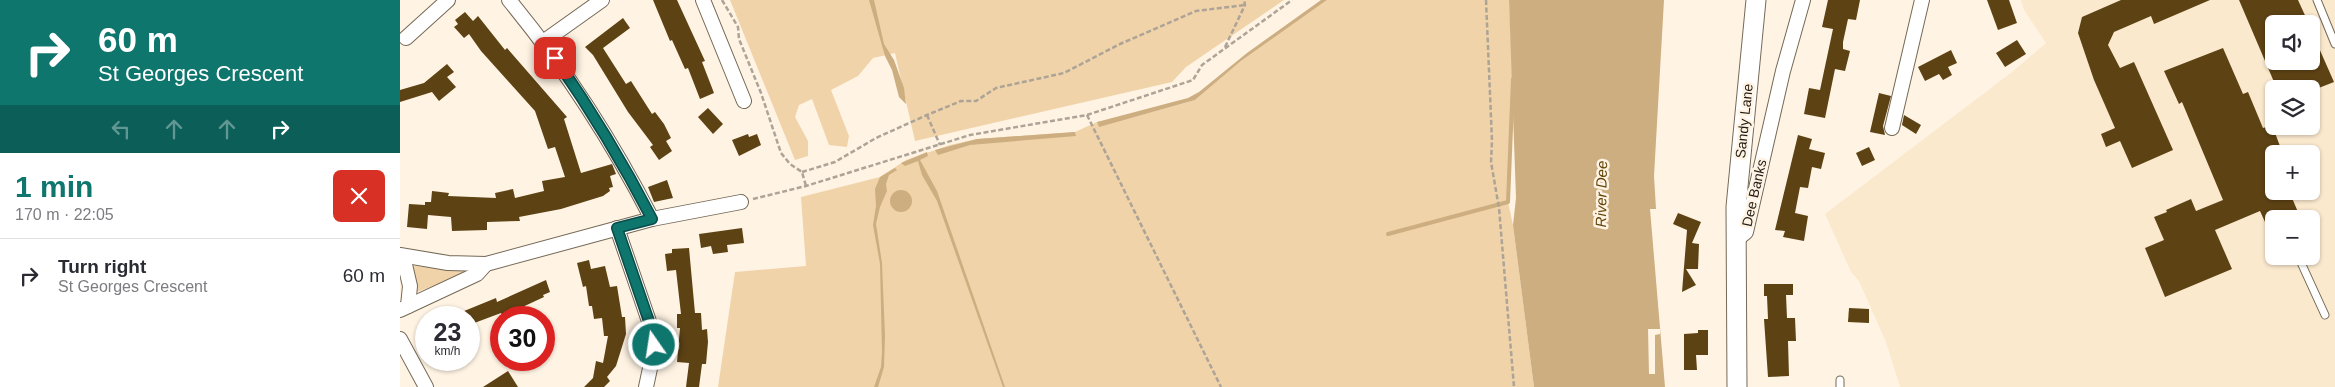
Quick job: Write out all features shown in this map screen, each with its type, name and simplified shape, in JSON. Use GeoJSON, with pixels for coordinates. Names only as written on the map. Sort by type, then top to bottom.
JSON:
{"type":"FeatureCollection","features":[{"type":"Feature","properties":{"kind":"main road","name":"Sandy Lane"},"geometry":{"type":"LineString","coordinates":[[1736,241],[1736,207],[1740,152],[1756,0]]}},
{"type":"Feature","properties":{"kind":"main road","name":"Dee Banks"},"geometry":{"type":"LineString","coordinates":[[1736,241],[1737,387]]}},
{"type":"Feature","properties":{"kind":"street"},"geometry":{"type":"LineString","coordinates":[[406,38],[448,0]]}},
{"type":"Feature","properties":{"kind":"street"},"geometry":{"type":"LineString","coordinates":[[509,0],[543,42],[589,107],[629,174],[652,219]]}},
{"type":"Feature","properties":{"kind":"street"},"geometry":{"type":"LineString","coordinates":[[543,42],[602,0]]}},
{"type":"Feature","properties":{"kind":"street"},"geometry":{"type":"LineString","coordinates":[[703,0],[744,101]]}},
{"type":"Feature","properties":{"kind":"street","name":"Dee Banks"},"geometry":{"type":"LineString","coordinates":[[1736,241],[1746,232],[1783,71],[1803,0]]}},
{"type":"Feature","properties":{"kind":"street"},"geometry":{"type":"LineString","coordinates":[[1892,128],[1922,0]]}},
{"type":"Feature","properties":{"kind":"street"},"geometry":{"type":"LineString","coordinates":[[404,308],[410,286],[402,256],[448,263],[486,264],[652,219],[742,202]]}},
{"type":"Feature","properties":{"kind":"street"},"geometry":{"type":"LineString","coordinates":[[617,228],[653,333],[654,345],[646,387]]}},
{"type":"Feature","properties":{"kind":"street"},"geometry":{"type":"LineString","coordinates":[[404,308],[477,274],[486,264]]}},
{"type":"Feature","properties":{"kind":"street"},"geometry":{"type":"LineString","coordinates":[[400,339],[426,387]]}},
{"type":"Feature","properties":{"kind":"lane"},"geometry":{"type":"LineString","coordinates":[[2317,0],[2335,44]]}},
{"type":"Feature","properties":{"kind":"lane"},"geometry":{"type":"LineString","coordinates":[[2302,265],[2325,315]]}},
{"type":"Feature","properties":{"kind":"path"},"geometry":{"type":"LineString","coordinates":[[722,0],[738,27],[739,39],[761,93],[781,153],[790,164],[802,172],[806,186]]}},
{"type":"Feature","properties":{"kind":"path"},"geometry":{"type":"LineString","coordinates":[[1225,48],[1245,5],[1244,0]]}},
{"type":"Feature","properties":{"kind":"path"},"geometry":{"type":"LineString","coordinates":[[742,202],[806,186],[970,135],[1086,115],[1193,80],[1202,65],[1292,0]]}},
{"type":"Feature","properties":{"kind":"path"},"geometry":{"type":"LineString","coordinates":[[1486,0],[1492,142],[1491,162],[1494,191],[1499,208],[1514,387]]}},
{"type":"Feature","properties":{"kind":"path"},"geometry":{"type":"LineString","coordinates":[[802,172],[835,162],[876,138],[927,114],[961,101],[976,101],[996,88],[1064,73],[1120,44],[1196,11],[1245,5]]}},
{"type":"Feature","properties":{"kind":"path"},"geometry":{"type":"LineString","coordinates":[[927,114],[940,144]]}},
{"type":"Feature","properties":{"kind":"path"},"geometry":{"type":"LineString","coordinates":[[1086,115],[1221,387]]}},
{"type":"Feature","properties":{"kind":"shaded area"},"geometry":{"type":"Polygon","coordinates":[[[730,0],[1284,0],[1186,67],[1172,82],[915,141],[895,53],[873,58],[858,76],[831,90],[849,136],[847,147],[829,145],[812,99],[799,105],[795,117],[808,141],[808,156],[795,160],[730,0]]]}},
{"type":"Feature","properties":{"kind":"shaded area"},"geometry":{"type":"Polygon","coordinates":[[[1327,0],[1509,0],[1513,79],[1508,202],[1513,225],[1534,387],[718,387],[735,272],[806,266],[801,197],[880,177],[906,160],[950,145],[977,139],[1075,132],[1097,122],[1134,117],[1195,100],[1241,61],[1327,0]]]}},
{"type":"Feature","properties":{"kind":"shaded area"},"geometry":{"type":"Polygon","coordinates":[[[2021,0],[2335,0],[2335,387],[1900,387],[1886,342],[1859,281],[1851,272],[1825,214],[2012,72],[2046,43],[2024,10],[2021,0]]]}},
{"type":"Feature","properties":{"kind":"shaded area"},"geometry":{"type":"Polygon","coordinates":[[[411,266],[466,268],[463,275],[417,292],[411,266]]]}},
{"type":"Feature","properties":{"kind":"water"},"geometry":{"type":"Polygon","coordinates":[[[869,0],[874,0],[884,44],[894,60],[904,88],[906,104],[899,97],[869,0]]]}},
{"type":"Feature","properties":{"kind":"water"},"geometry":{"type":"Polygon","coordinates":[[[1321,0],[1327,0],[1241,61],[1195,100],[1099,127],[1097,122],[1188,98],[1199,92],[1247,53],[1321,0]]]}},
{"type":"Feature","properties":{"kind":"water","name":"River Dee"},"geometry":{"type":"Polygon","coordinates":[[[1509,0],[1664,0],[1654,176],[1656,209],[1650,209],[1665,387],[1534,387],[1513,225],[1516,198],[1509,0]]]}},
{"type":"Feature","properties":{"kind":"water"},"geometry":{"type":"Polygon","coordinates":[[[1075,132],[1076,136],[970,145],[938,155],[935,150],[977,139],[1075,132]]]}},
{"type":"Feature","properties":{"kind":"water"},"geometry":{"type":"Polygon","coordinates":[[[927,152],[928,156],[920,160],[937,191],[1005,387],[1003,387],[937,201],[922,175],[918,161],[905,166],[901,163],[927,152]]]}},
{"type":"Feature","properties":{"kind":"water"},"geometry":{"type":"Polygon","coordinates":[[[895,168],[897,170],[889,175],[886,184],[887,191],[880,207],[876,224],[882,263],[885,336],[884,367],[878,387],[874,387],[881,367],[882,352],[880,264],[873,225],[876,206],[875,189],[880,177],[895,168]]]}},
{"type":"Feature","properties":{"kind":"water"},"geometry":{"type":"Polygon","coordinates":[[[901,190],[909,193],[912,201],[909,209],[901,212],[893,209],[890,201],[893,193],[901,190]]]}},
{"type":"Feature","properties":{"kind":"pier"},"geometry":{"type":"Polygon","coordinates":[[[1648,329],[1660,329],[1660,334],[1655,335],[1655,374],[1649,374],[1648,329]]]}},
{"type":"Feature","properties":{"kind":"building"},"geometry":{"type":"Polygon","coordinates":[[[653,0],[677,0],[705,61],[702,62],[714,93],[700,99],[688,68],[685,69],[672,40],[670,41],[653,0]]]}},
{"type":"Feature","properties":{"kind":"building"},"geometry":{"type":"Polygon","coordinates":[[[1828,0],[1860,0],[1856,20],[1848,19],[1843,49],[1850,51],[1845,71],[1835,69],[1825,118],[1804,114],[1809,88],[1820,90],[1833,29],[1822,27],[1828,0]]]}},
{"type":"Feature","properties":{"kind":"building"},"geometry":{"type":"Polygon","coordinates":[[[1987,0],[2009,0],[2017,23],[1998,30],[1987,0]]]}},
{"type":"Feature","properties":{"kind":"building"},"geometry":{"type":"Polygon","coordinates":[[[2121,0],[2210,0],[2154,24],[2151,16],[2114,32],[2108,45],[2120,68],[2134,62],[2173,150],[2132,168],[2120,141],[2106,147],[2101,134],[2115,128],[2094,80],[2078,33],[2082,17],[2121,0]]]}},
{"type":"Feature","properties":{"kind":"building"},"geometry":{"type":"Polygon","coordinates":[[[2239,0],[2298,0],[2305,15],[2265,15],[2265,61],[2239,0]]]}},
{"type":"Feature","properties":{"kind":"building"},"geometry":{"type":"Polygon","coordinates":[[[465,12],[473,21],[478,16],[505,50],[507,48],[567,117],[564,119],[581,173],[612,164],[616,174],[610,176],[613,187],[609,188],[610,191],[603,196],[561,209],[519,217],[520,221],[487,222],[487,230],[452,231],[451,217],[428,215],[427,229],[407,227],[409,204],[425,205],[425,202],[431,202],[432,191],[449,193],[448,196],[496,198],[495,193],[513,189],[515,198],[544,191],[542,181],[565,177],[555,147],[548,149],[535,111],[481,51],[469,34],[464,38],[454,27],[458,24],[455,20],[465,12]]]}},
{"type":"Feature","properties":{"kind":"building"},"geometry":{"type":"Polygon","coordinates":[[[623,18],[630,28],[603,48],[626,84],[631,81],[652,114],[655,112],[664,124],[671,138],[666,141],[672,151],[659,160],[650,147],[653,145],[628,112],[593,55],[585,47],[623,18]]]}},
{"type":"Feature","properties":{"kind":"building"},"geometry":{"type":"Polygon","coordinates":[[[2017,40],[2026,54],[2005,67],[1996,53],[2017,40]]]}},
{"type":"Feature","properties":{"kind":"building"},"geometry":{"type":"Polygon","coordinates":[[[2223,48],[2243,94],[2248,92],[2263,128],[2265,127],[2265,135],[2276,135],[2280,145],[2265,145],[2265,200],[2293,200],[2297,210],[2265,210],[2265,222],[2260,211],[2215,230],[2232,269],[2165,297],[2145,248],[2164,240],[2154,217],[2191,199],[2196,211],[2223,200],[2182,102],[2179,104],[2164,71],[2223,48]]]}},
{"type":"Feature","properties":{"kind":"building"},"geometry":{"type":"Polygon","coordinates":[[[1951,50],[1957,63],[1948,67],[1952,75],[1943,80],[1939,74],[1925,81],[1918,67],[1951,50]]]}},
{"type":"Feature","properties":{"kind":"building"},"geometry":{"type":"Polygon","coordinates":[[[2320,50],[2334,82],[2320,87],[2320,80],[2273,80],[2269,70],[2320,70],[2320,50]]]}},
{"type":"Feature","properties":{"kind":"building"},"geometry":{"type":"Polygon","coordinates":[[[447,64],[454,72],[447,77],[456,87],[439,101],[432,92],[400,102],[400,90],[424,83],[447,64]]]}},
{"type":"Feature","properties":{"kind":"building"},"geometry":{"type":"Polygon","coordinates":[[[1879,93],[1891,96],[1883,126],[1885,135],[1870,132],[1879,93]]]}},
{"type":"Feature","properties":{"kind":"building"},"geometry":{"type":"Polygon","coordinates":[[[708,108],[723,124],[713,134],[698,117],[708,108]]]}},
{"type":"Feature","properties":{"kind":"building"},"geometry":{"type":"Polygon","coordinates":[[[1904,115],[1921,125],[1916,134],[1902,125],[1904,115]]]}},
{"type":"Feature","properties":{"kind":"building"},"geometry":{"type":"Polygon","coordinates":[[[748,134],[749,137],[757,134],[761,145],[739,156],[732,140],[748,134]]]}},
{"type":"Feature","properties":{"kind":"building"},"geometry":{"type":"Polygon","coordinates":[[[1798,135],[1812,139],[1809,149],[1825,153],[1821,169],[1812,167],[1808,188],[1800,187],[1795,213],[1808,216],[1804,241],[1783,237],[1785,231],[1775,230],[1798,135]]]}},
{"type":"Feature","properties":{"kind":"building"},"geometry":{"type":"Polygon","coordinates":[[[1869,147],[1875,160],[1862,166],[1856,153],[1869,147]]]}},
{"type":"Feature","properties":{"kind":"building"},"geometry":{"type":"Polygon","coordinates":[[[667,180],[673,198],[654,202],[648,187],[667,180]]]}},
{"type":"Feature","properties":{"kind":"building"},"geometry":{"type":"Polygon","coordinates":[[[1678,213],[1701,222],[1692,243],[1699,244],[1698,269],[1686,269],[1696,285],[1682,292],[1687,230],[1673,224],[1678,213]]]}},
{"type":"Feature","properties":{"kind":"building"},"geometry":{"type":"Polygon","coordinates":[[[742,228],[744,243],[727,245],[728,252],[713,254],[711,246],[701,248],[699,234],[742,228]]]}},
{"type":"Feature","properties":{"kind":"building"},"geometry":{"type":"Polygon","coordinates":[[[689,248],[695,313],[701,313],[702,330],[707,329],[708,342],[706,364],[702,364],[699,387],[686,387],[689,363],[677,362],[680,328],[677,328],[677,314],[681,314],[676,270],[667,271],[665,254],[672,253],[672,249],[689,248]]]}},
{"type":"Feature","properties":{"kind":"building"},"geometry":{"type":"Polygon","coordinates":[[[589,260],[591,269],[605,266],[610,287],[617,286],[622,317],[625,317],[626,334],[616,366],[607,377],[610,381],[604,387],[584,387],[593,378],[596,361],[603,363],[608,336],[604,336],[602,318],[594,319],[592,306],[589,306],[586,286],[583,287],[577,263],[589,260]]]}},
{"type":"Feature","properties":{"kind":"building"},"geometry":{"type":"Polygon","coordinates":[[[546,280],[550,292],[525,306],[490,306],[490,317],[480,321],[480,306],[476,306],[496,298],[497,302],[546,280]]]}},
{"type":"Feature","properties":{"kind":"building"},"geometry":{"type":"Polygon","coordinates":[[[1764,284],[1793,284],[1793,295],[1786,295],[1787,318],[1795,318],[1796,341],[1788,341],[1789,376],[1768,377],[1764,319],[1768,319],[1767,296],[1764,296],[1764,284]]]}},
{"type":"Feature","properties":{"kind":"building"},"geometry":{"type":"Polygon","coordinates":[[[1849,308],[1869,309],[1869,323],[1848,322],[1849,308]]]}},
{"type":"Feature","properties":{"kind":"building"},"geometry":{"type":"Polygon","coordinates":[[[1698,330],[1708,330],[1708,355],[1696,355],[1697,370],[1684,370],[1684,334],[1698,333],[1698,330]]]}},
{"type":"Feature","properties":{"kind":"building"},"geometry":{"type":"Polygon","coordinates":[[[508,371],[518,387],[483,387],[508,371]]]}},
{"type":"Feature","properties":{"kind":"waterway"},"geometry":{"type":"LineString","coordinates":[[1388,234],[1508,202],[1513,79]]}},
{"type":"Feature","properties":{"kind":"route"},"geometry":{"type":"LineString","coordinates":[[555,58],[589,107],[629,174],[652,219],[617,228],[653,333],[654,345]]}}]}
